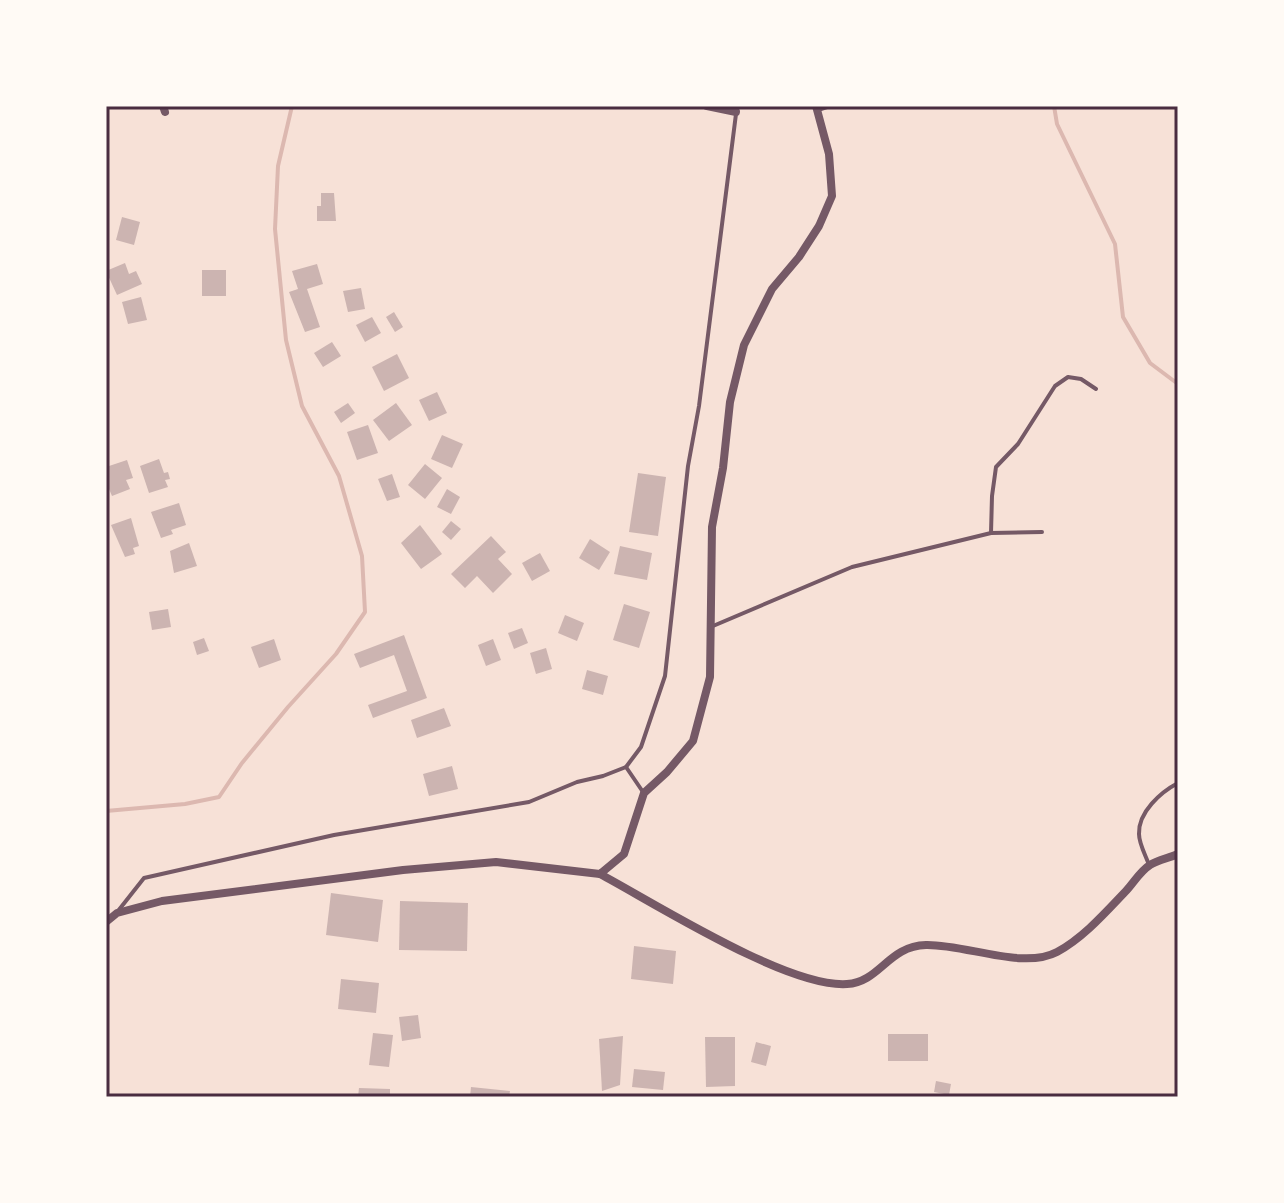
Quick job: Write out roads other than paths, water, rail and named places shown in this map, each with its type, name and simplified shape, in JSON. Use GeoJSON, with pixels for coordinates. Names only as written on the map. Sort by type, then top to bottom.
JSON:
{"type":"FeatureCollection","features":[{"type":"Feature","properties":{"kind":"street"},"geometry":{"type":"LineString","coordinates":[[707,106],[736,109]]}},
{"type":"Feature","properties":{"kind":"street"},"geometry":{"type":"LineString","coordinates":[[600,874],[624,854],[644,793],[693,741],[710,677],[712,527],[723,468],[730,402],[744,345],[772,289],[799,257],[819,226],[832,196],[829,154],[817,108]]}},
{"type":"Feature","properties":{"kind":"street"},"geometry":{"type":"LineString","coordinates":[[106,922],[117,913],[162,901],[403,870],[496,862],[600,874],[793,974],[828,984],[852,984],[872,975],[889,957],[906,948],[923,945],[955,946],[1032,960],[1056,953],[1080,936],[1149,865],[1178,854]]}},
{"type":"Feature","properties":{"kind":"lane"},"geometry":{"type":"LineString","coordinates":[[817,108],[830,106]]}},
{"type":"Feature","properties":{"kind":"lane"},"geometry":{"type":"LineString","coordinates":[[117,913],[144,878],[334,835],[529,802],[577,782],[626,767],[641,747],[665,676],[688,466],[699,406],[736,109]]}},
{"type":"Feature","properties":{"kind":"lane"},"geometry":{"type":"LineString","coordinates":[[991,533],[996,467],[1018,444],[1055,386],[1068,377],[1075,377],[1096,389]]}},
{"type":"Feature","properties":{"kind":"lane"},"geometry":{"type":"LineString","coordinates":[[711,627],[852,567],[991,533],[1042,532]]}},
{"type":"Feature","properties":{"kind":"lane"},"geometry":{"type":"LineString","coordinates":[[626,767],[644,793]]}},
{"type":"Feature","properties":{"kind":"lane"},"geometry":{"type":"LineString","coordinates":[[1149,865],[1139,836],[1140,822],[1154,800],[1178,783]]}},
{"type":"Feature","properties":{"kind":"waterway"},"geometry":{"type":"LineString","coordinates":[[106,811],[185,804],[219,797],[242,763],[336,654],[365,612],[362,556],[339,476],[302,406],[286,340],[275,229],[278,166],[292,106]]}},
{"type":"Feature","properties":{"kind":"waterway"},"geometry":{"type":"LineString","coordinates":[[1054,106],[1057,124],[1115,244],[1123,317],[1150,363],[1178,384]]}}]}
